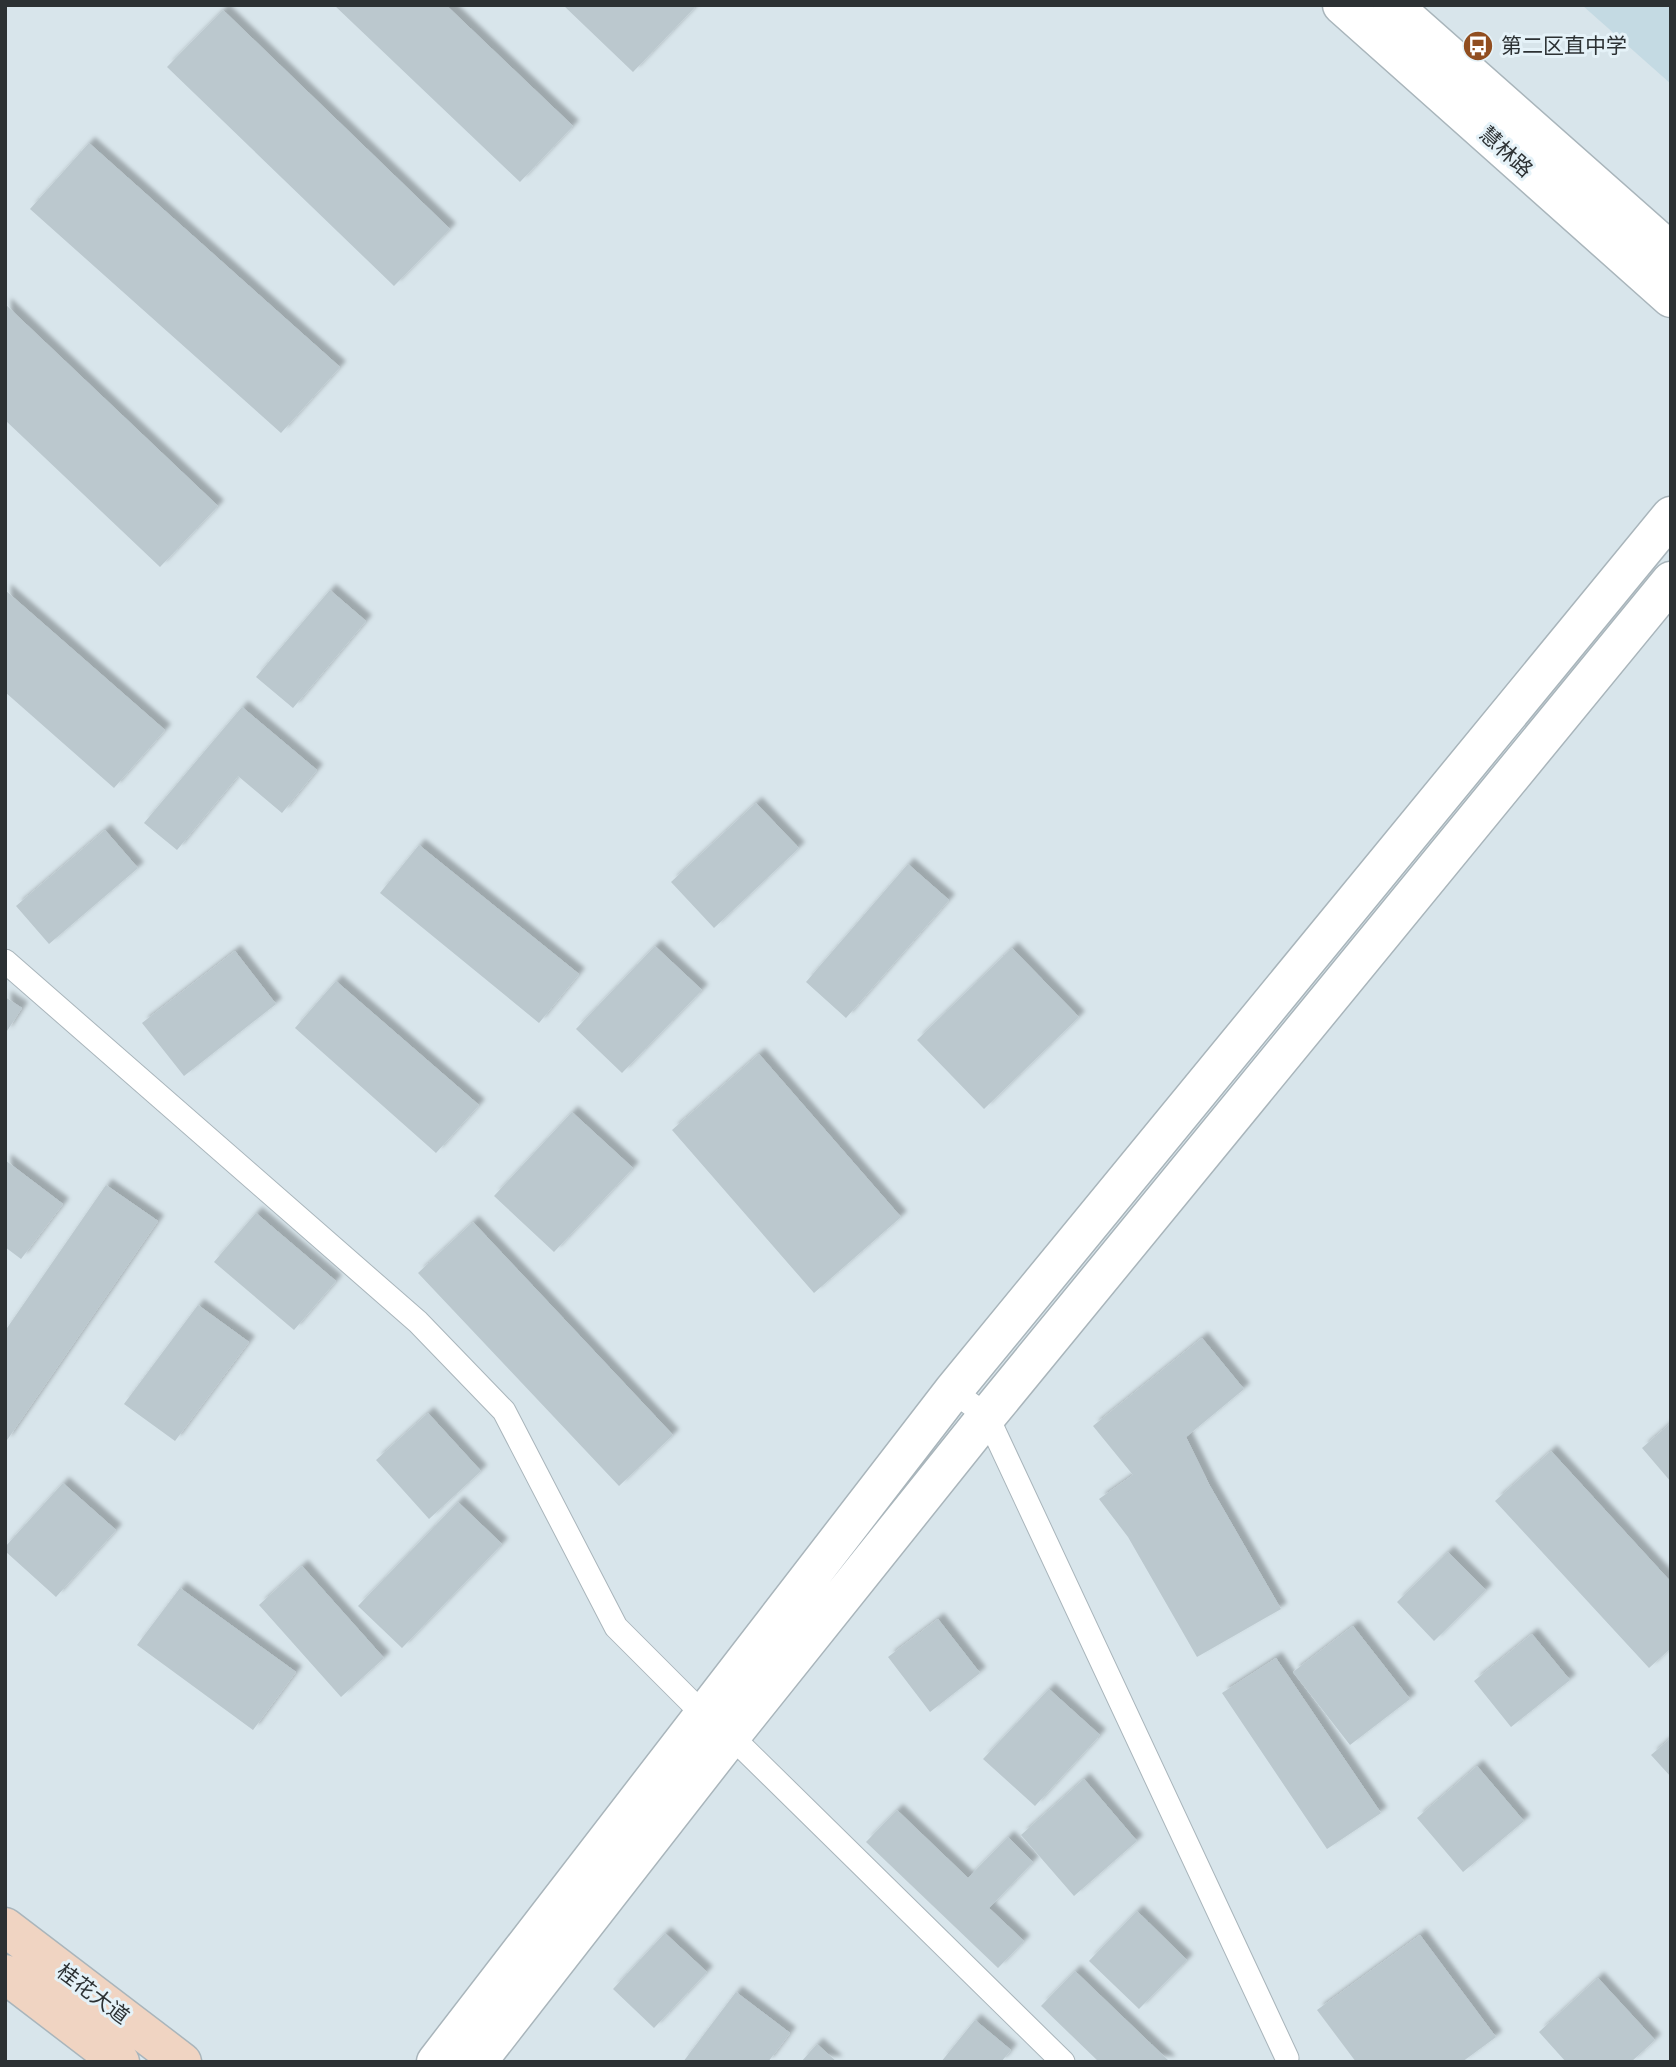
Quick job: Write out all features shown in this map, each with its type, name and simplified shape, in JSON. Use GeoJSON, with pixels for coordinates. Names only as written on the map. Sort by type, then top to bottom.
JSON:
{"type":"FeatureCollection","features":[{"type":"Feature","properties":{"kind":"main road","name":"桂花大道"},"geometry":{"type":"LineString","coordinates":[[5,1927],[182,2062]]}},
{"type":"Feature","properties":{"kind":"main road","name":"桂花大道"},"geometry":{"type":"LineString","coordinates":[[5,1974],[120,2062]]}},
{"type":"Feature","properties":{"kind":"street","name":"慧林路"},"geometry":{"type":"LineString","coordinates":[[1342,5],[1671,298]]}},
{"type":"Feature","properties":{"kind":"street","name":"慧林路"},"geometry":{"type":"LineString","coordinates":[[1392,5],[1671,252]]}},
{"type":"Feature","properties":{"kind":"street"},"geometry":{"type":"LineString","coordinates":[[477,2062],[718,1726],[953,1391],[1671,516]]}},
{"type":"Feature","properties":{"kind":"street"},"geometry":{"type":"LineString","coordinates":[[436,2062],[718,1726],[987,1416],[1671,581]]}},
{"type":"Feature","properties":{"kind":"lane"},"geometry":{"type":"LineString","coordinates":[[5,961],[418,1322],[504,1410],[616,1627],[1063,2062]]}},
{"type":"Feature","properties":{"kind":"lane"},"geometry":{"type":"LineString","coordinates":[[953,1391],[987,1416],[1287,2058]]}},
{"type":"Feature","properties":{"kind":"shaded area"},"geometry":{"type":"Polygon","coordinates":[[[1582,5],[1671,5],[1671,84],[1582,5]]]}},
{"type":"Feature","properties":{"kind":"building"},"geometry":{"type":"Polygon","coordinates":[[[334,5],[446,5],[573,126],[520,182],[334,5]]]}},
{"type":"Feature","properties":{"kind":"building"},"geometry":{"type":"Polygon","coordinates":[[[563,5],[697,5],[633,72],[563,5]]]}},
{"type":"Feature","properties":{"kind":"building"},"geometry":{"type":"Polygon","coordinates":[[[223,10],[450,229],[394,286],[167,67],[223,10]]]}},
{"type":"Feature","properties":{"kind":"building"},"geometry":{"type":"Polygon","coordinates":[[[89,143],[340,367],[281,433],[30,209],[89,143]]]}},
{"type":"Feature","properties":{"kind":"building"},"geometry":{"type":"Polygon","coordinates":[[[5,304],[218,506],[160,567],[5,420],[5,304]]]}},
{"type":"Feature","properties":{"kind":"building"},"geometry":{"type":"Polygon","coordinates":[[[5,590],[165,730],[114,788],[5,692],[5,590]]]}},
{"type":"Feature","properties":{"kind":"building"},"geometry":{"type":"Polygon","coordinates":[[[330,590],[366,621],[293,708],[256,677],[330,590]]]}},
{"type":"Feature","properties":{"kind":"building"},"geometry":{"type":"Polygon","coordinates":[[[242,707],[317,770],[282,813],[238,776],[177,850],[144,823],[242,707]]]}},
{"type":"Feature","properties":{"kind":"building"},"geometry":{"type":"Polygon","coordinates":[[[756,803],[799,848],[714,928],[671,882],[756,803]]]}},
{"type":"Feature","properties":{"kind":"building"},"geometry":{"type":"Polygon","coordinates":[[[105,830],[138,868],[49,944],[16,906],[105,830]]]}},
{"type":"Feature","properties":{"kind":"building"},"geometry":{"type":"Polygon","coordinates":[[[419,845],[579,974],[539,1023],[380,893],[419,845]]]}},
{"type":"Feature","properties":{"kind":"building"},"geometry":{"type":"Polygon","coordinates":[[[908,864],[949,900],[846,1018],[806,982],[908,864]]]}},
{"type":"Feature","properties":{"kind":"building"},"geometry":{"type":"Polygon","coordinates":[[[655,946],[702,990],[622,1073],[576,1029],[655,946]]]}},
{"type":"Feature","properties":{"kind":"building"},"geometry":{"type":"Polygon","coordinates":[[[1012,948],[1079,1017],[984,1109],[917,1040],[1012,948]]]}},
{"type":"Feature","properties":{"kind":"building"},"geometry":{"type":"Polygon","coordinates":[[[235,951],[276,1004],[184,1076],[142,1023],[235,951]]]}},
{"type":"Feature","properties":{"kind":"building"},"geometry":{"type":"Polygon","coordinates":[[[336,981],[479,1105],[436,1153],[295,1028],[336,981]]]}},
{"type":"Feature","properties":{"kind":"building"},"geometry":{"type":"Polygon","coordinates":[[[5,997],[22,1008],[5,1034],[5,997]]]}},
{"type":"Feature","properties":{"kind":"building"},"geometry":{"type":"Polygon","coordinates":[[[759,1054],[901,1217],[814,1293],[672,1130],[759,1054]]]}},
{"type":"Feature","properties":{"kind":"building"},"geometry":{"type":"Polygon","coordinates":[[[572,1112],[633,1168],[554,1252],[494,1196],[572,1112]]]}},
{"type":"Feature","properties":{"kind":"building"},"geometry":{"type":"Polygon","coordinates":[[[5,1160],[63,1204],[21,1259],[5,1247],[5,1160]]]}},
{"type":"Feature","properties":{"kind":"building"},"geometry":{"type":"Polygon","coordinates":[[[106,1185],[158,1221],[5,1443],[5,1331],[106,1185]]]}},
{"type":"Feature","properties":{"kind":"building"},"geometry":{"type":"Polygon","coordinates":[[[256,1213],[336,1281],[294,1330],[214,1262],[256,1213]]]}},
{"type":"Feature","properties":{"kind":"building"},"geometry":{"type":"Polygon","coordinates":[[[473,1222],[673,1435],[619,1486],[418,1273],[473,1222]]]}},
{"type":"Feature","properties":{"kind":"building"},"geometry":{"type":"Polygon","coordinates":[[[198,1305],[249,1342],[175,1441],[124,1404],[198,1305]]]}},
{"type":"Feature","properties":{"kind":"building"},"geometry":{"type":"Polygon","coordinates":[[[1202,1338],[1244,1389],[1186,1437],[1210,1486],[1281,1609],[1197,1657],[1128,1537],[1099,1499],[1133,1475],[1093,1426],[1202,1338]]]}},
{"type":"Feature","properties":{"kind":"building"},"geometry":{"type":"Polygon","coordinates":[[[428,1413],[481,1471],[429,1519],[376,1460],[428,1413]]]}},
{"type":"Feature","properties":{"kind":"building"},"geometry":{"type":"Polygon","coordinates":[[[1671,1423],[1671,1482],[1642,1448],[1671,1423]]]}},
{"type":"Feature","properties":{"kind":"building"},"geometry":{"type":"Polygon","coordinates":[[[1551,1451],[1671,1582],[1671,1648],[1649,1668],[1495,1501],[1551,1451]]]}},
{"type":"Feature","properties":{"kind":"building"},"geometry":{"type":"Polygon","coordinates":[[[63,1483],[116,1530],[56,1597],[5,1551],[5,1547],[63,1483]]]}},
{"type":"Feature","properties":{"kind":"building"},"geometry":{"type":"Polygon","coordinates":[[[458,1502],[502,1544],[402,1648],[358,1606],[458,1502]]]}},
{"type":"Feature","properties":{"kind":"building"},"geometry":{"type":"Polygon","coordinates":[[[1448,1552],[1486,1590],[1434,1641],[1397,1602],[1448,1552]]]}},
{"type":"Feature","properties":{"kind":"building"},"geometry":{"type":"Polygon","coordinates":[[[302,1566],[384,1658],[341,1697],[259,1605],[302,1566]]]}},
{"type":"Feature","properties":{"kind":"building"},"geometry":{"type":"Polygon","coordinates":[[[180,1588],[296,1672],[253,1730],[137,1645],[180,1588]]]}},
{"type":"Feature","properties":{"kind":"building"},"geometry":{"type":"Polygon","coordinates":[[[938,1619],[980,1673],[930,1712],[888,1657],[938,1619]]]}},
{"type":"Feature","properties":{"kind":"building"},"geometry":{"type":"Polygon","coordinates":[[[1353,1626],[1410,1699],[1350,1745],[1293,1672],[1353,1626]]]}},
{"type":"Feature","properties":{"kind":"building"},"geometry":{"type":"Polygon","coordinates":[[[1532,1634],[1570,1680],[1511,1727],[1474,1681],[1532,1634]]]}},
{"type":"Feature","properties":{"kind":"building"},"geometry":{"type":"Polygon","coordinates":[[[1276,1658],[1381,1813],[1327,1849],[1222,1693],[1276,1658]]]}},
{"type":"Feature","properties":{"kind":"building"},"geometry":{"type":"Polygon","coordinates":[[[1049,1689],[1100,1735],[1035,1806],[983,1759],[1049,1689]]]}},
{"type":"Feature","properties":{"kind":"building"},"geometry":{"type":"Polygon","coordinates":[[[1671,1738],[1671,1777],[1651,1755],[1671,1738]]]}},
{"type":"Feature","properties":{"kind":"building"},"geometry":{"type":"Polygon","coordinates":[[[1477,1766],[1524,1821],[1463,1872],[1417,1818],[1477,1766]]]}},
{"type":"Feature","properties":{"kind":"building"},"geometry":{"type":"Polygon","coordinates":[[[1084,1779],[1137,1841],[1074,1896],[1021,1835],[1084,1779]]]}},
{"type":"Feature","properties":{"kind":"building"},"geometry":{"type":"Polygon","coordinates":[[[897,1810],[968,1878],[1008,1837],[1033,1862],[989,1908],[1024,1941],[998,1968],[866,1842],[897,1810]]]}},
{"type":"Feature","properties":{"kind":"building"},"geometry":{"type":"Polygon","coordinates":[[[1137,1911],[1187,1960],[1139,2009],[1089,1961],[1137,1911]]]}},
{"type":"Feature","properties":{"kind":"building"},"geometry":{"type":"Polygon","coordinates":[[[665,1933],[707,1972],[654,2028],[613,1989],[665,1933]]]}},
{"type":"Feature","properties":{"kind":"building"},"geometry":{"type":"Polygon","coordinates":[[[1420,1935],[1496,2037],[1462,2062],[1356,2062],[1317,2010],[1420,1935]]]}},
{"type":"Feature","properties":{"kind":"building"},"geometry":{"type":"Polygon","coordinates":[[[1075,1971],[1170,2062],[1099,2062],[1041,2006],[1075,1971]]]}},
{"type":"Feature","properties":{"kind":"building"},"geometry":{"type":"Polygon","coordinates":[[[1598,1978],[1655,2040],[1631,2062],[1566,2062],[1539,2032],[1598,1978]]]}},
{"type":"Feature","properties":{"kind":"building"},"geometry":{"type":"Polygon","coordinates":[[[736,1992],[790,2033],[768,2062],[683,2062],[736,1992]]]}},
{"type":"Feature","properties":{"kind":"building"},"geometry":{"type":"Polygon","coordinates":[[[975,2020],[1011,2050],[1001,2062],[941,2062],[975,2020]]]}},
{"type":"Feature","properties":{"kind":"building"},"geometry":{"type":"Polygon","coordinates":[[[817,2044],[837,2062],[801,2062],[817,2044]]]}},
{"type":"Feature","properties":{"kind":"place","name":"第二区直中学"},"geometry":{"type":"Point","coordinates":[1478,46]}}]}
